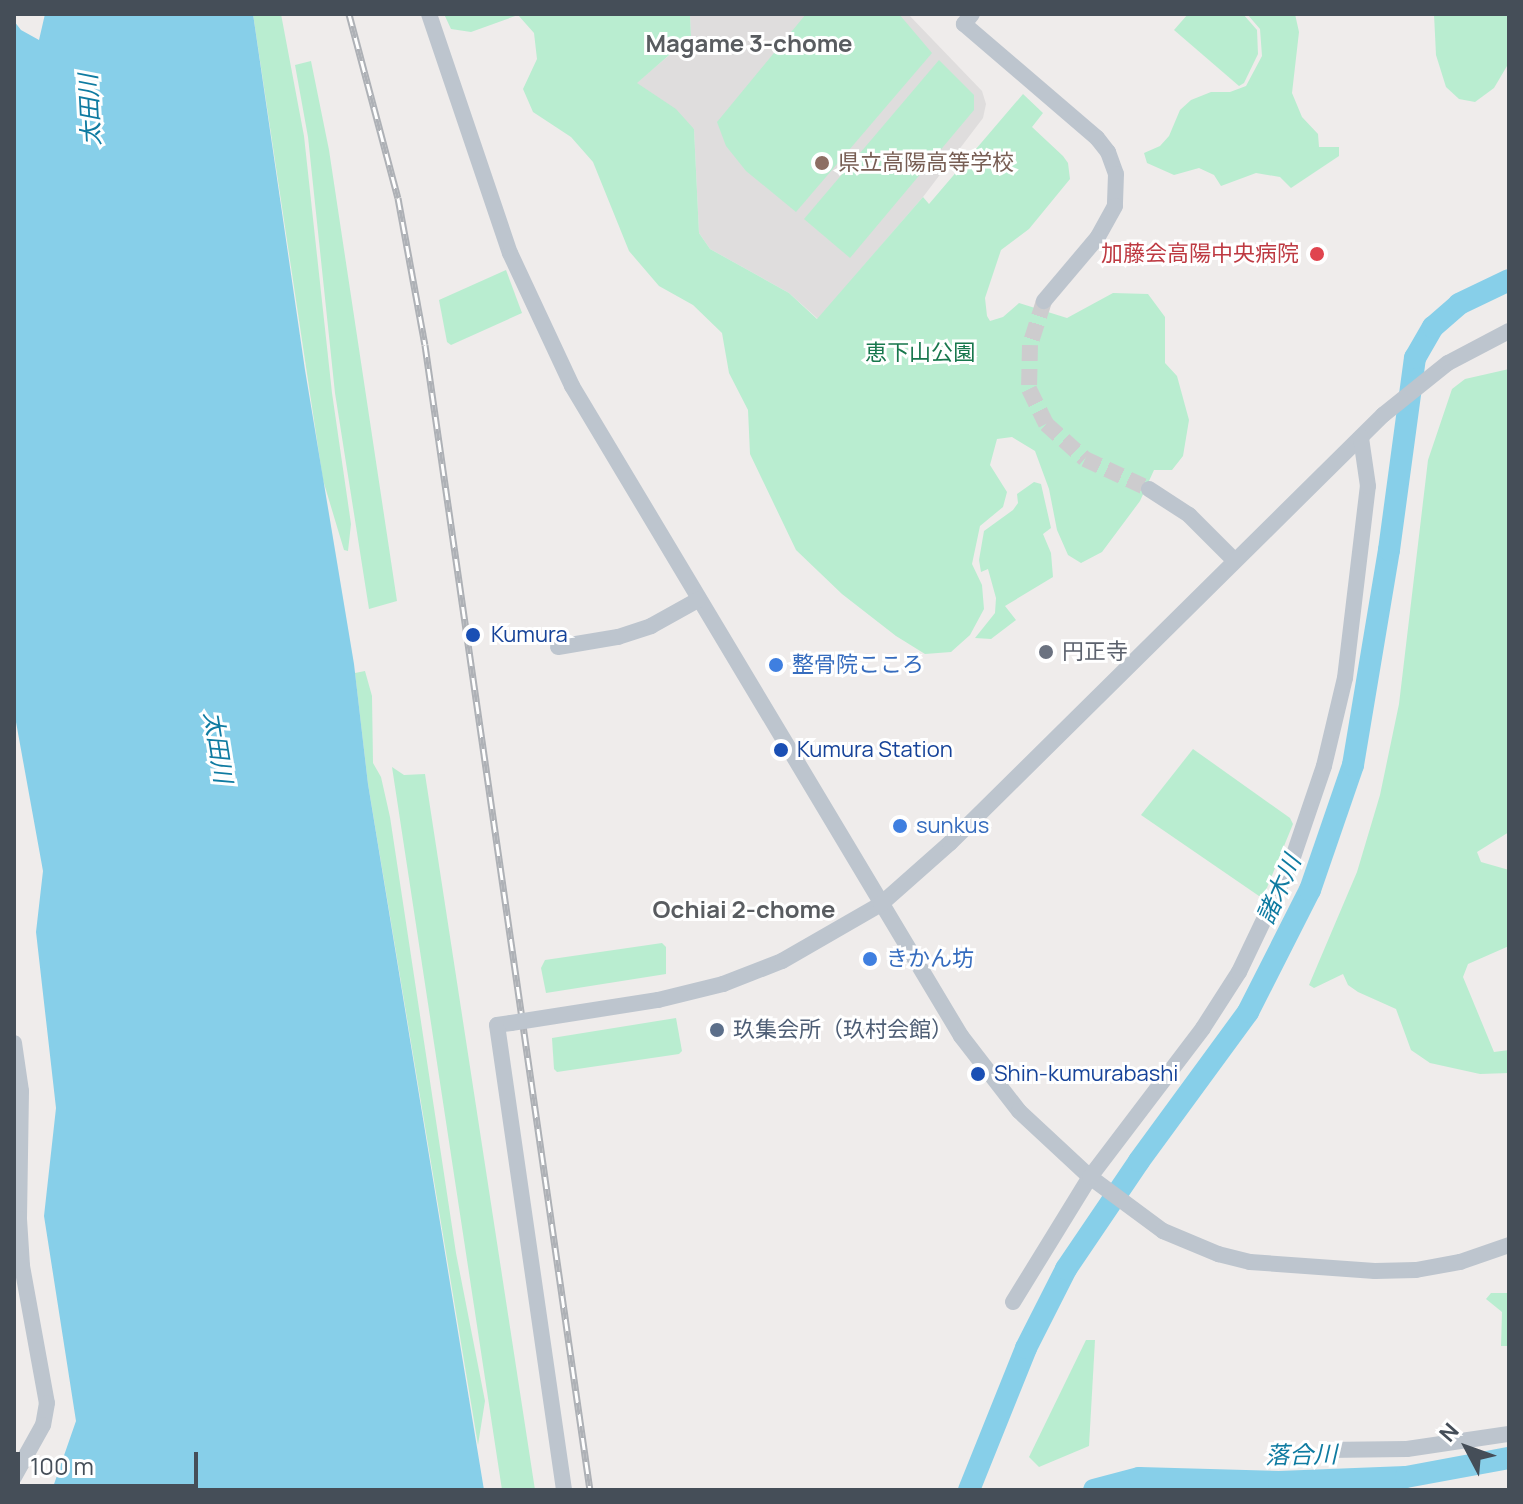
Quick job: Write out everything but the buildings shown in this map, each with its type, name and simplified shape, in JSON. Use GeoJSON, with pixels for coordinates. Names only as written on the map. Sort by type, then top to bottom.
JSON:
{"type":"FeatureCollection","features":[{"type":"Feature","properties":{"kind":"street"},"geometry":{"type":"LineString","coordinates":[[429,14],[510,253],[536,315],[572,386],[881,904],[986,1072],[1037,1130],[1094,1179],[1142,1216],[1188,1243],[1250,1262],[1375,1271],[1416,1270],[1460,1262],[1509,1245]]}},
{"type":"Feature","properties":{"kind":"street"},"geometry":{"type":"LineString","coordinates":[[972,14],[964,24],[1097,138],[1108,152],[1116,174],[1115,206],[1098,237],[1044,301]]}},
{"type":"Feature","properties":{"kind":"street"},"geometry":{"type":"LineString","coordinates":[[564,1490],[497,1025],[658,1000],[723,984],[795,954],[881,904],[950,843],[1391,408],[1448,363],[1509,331]]}},
{"type":"Feature","properties":{"kind":"street"},"geometry":{"type":"LineString","coordinates":[[1013,1302],[1094,1179],[1232,983],[1271,911],[1291,863],[1324,766],[1345,678],[1368,486],[1361,438]]}},
{"type":"Feature","properties":{"kind":"street"},"geometry":{"type":"LineString","coordinates":[[1149,489],[1189,515],[1234,560]]}},
{"type":"Feature","properties":{"kind":"street"},"geometry":{"type":"LineString","coordinates":[[558,647],[618,637],[651,626],[698,600]]}},
{"type":"Feature","properties":{"kind":"street"},"geometry":{"type":"LineString","coordinates":[[14,1043],[21,1091],[19,1219],[22,1266],[47,1403],[43,1425],[14,1477]]}},
{"type":"Feature","properties":{"kind":"street"},"geometry":{"type":"LineString","coordinates":[[1325,1450],[1407,1449],[1509,1434]]}},
{"type":"Feature","properties":{"kind":"shaded area","name":"県立高陽高等学校"},"geometry":{"type":"Polygon","coordinates":[[[690,14],[908,14],[982,91],[986,104],[983,118],[923,197],[818,319],[789,293],[710,249],[699,233],[694,129],[636,83],[691,37],[690,14]]]}},
{"type":"Feature","properties":{"kind":"green space"},"geometry":{"type":"Polygon","coordinates":[[[253,14],[281,14],[304,136],[332,393],[351,524],[348,551],[344,550],[323,480],[253,14]]]}},
{"type":"Feature","properties":{"kind":"green space","name":"恵下山公園"},"geometry":{"type":"Polygon","coordinates":[[[444,14],[690,14],[691,36],[637,83],[676,109],[694,129],[699,233],[710,249],[789,293],[817,319],[923,197],[929,204],[1023,94],[1043,113],[1032,127],[1063,156],[1068,163],[1070,179],[1029,229],[1001,250],[985,298],[987,316],[990,321],[1003,317],[1019,303],[1067,318],[1113,293],[1148,294],[1165,317],[1165,363],[1177,376],[1189,420],[1183,456],[1172,470],[1154,470],[1140,501],[1102,552],[1081,563],[1068,555],[1057,530],[1049,489],[1035,451],[1012,437],[997,439],[990,465],[1007,492],[1003,507],[980,526],[972,564],[982,585],[984,609],[970,635],[951,652],[925,654],[896,636],[842,594],[796,550],[750,454],[748,410],[729,373],[722,333],[693,305],[659,286],[629,251],[593,162],[571,137],[533,112],[523,89],[537,59],[534,33],[518,15],[471,32],[451,29],[444,14]]]}},
{"type":"Feature","properties":{"kind":"green space"},"geometry":{"type":"Polygon","coordinates":[[[806,14],[899,14],[932,53],[796,212],[746,171],[726,146],[717,122],[806,14]]]}},
{"type":"Feature","properties":{"kind":"green space"},"geometry":{"type":"Polygon","coordinates":[[[1188,14],[1243,14],[1257,30],[1258,54],[1244,83],[1239,86],[1174,30],[1188,14]]]}},
{"type":"Feature","properties":{"kind":"green space"},"geometry":{"type":"Polygon","coordinates":[[[1247,14],[1295,14],[1299,32],[1292,93],[1302,117],[1318,134],[1319,147],[1339,147],[1339,156],[1291,188],[1280,177],[1256,173],[1221,186],[1214,175],[1199,168],[1174,175],[1147,163],[1144,153],[1160,146],[1169,136],[1180,110],[1191,100],[1211,92],[1230,92],[1246,86],[1262,56],[1260,29],[1247,14]]]}},
{"type":"Feature","properties":{"kind":"green space"},"geometry":{"type":"Polygon","coordinates":[[[1434,14],[1509,14],[1507,66],[1494,88],[1475,102],[1459,99],[1446,87],[1436,55],[1434,14]]]}},
{"type":"Feature","properties":{"kind":"green space"},"geometry":{"type":"Polygon","coordinates":[[[939,60],[974,95],[974,110],[850,258],[804,219],[939,60]]]}},
{"type":"Feature","properties":{"kind":"green space"},"geometry":{"type":"Polygon","coordinates":[[[311,61],[329,150],[397,601],[369,609],[335,393],[308,137],[295,65],[311,61]]]}},
{"type":"Feature","properties":{"kind":"green space"},"geometry":{"type":"Polygon","coordinates":[[[506,270],[522,313],[451,345],[447,342],[439,300],[506,270]]]}},
{"type":"Feature","properties":{"kind":"green space"},"geometry":{"type":"Polygon","coordinates":[[[1509,369],[1509,832],[1477,852],[1481,862],[1509,870],[1509,946],[1468,964],[1463,977],[1494,1052],[1509,1050],[1509,1073],[1480,1074],[1430,1063],[1411,1050],[1396,1009],[1358,992],[1348,985],[1343,974],[1314,988],[1309,985],[1357,872],[1380,795],[1399,704],[1428,460],[1452,389],[1465,379],[1509,369]]]}},
{"type":"Feature","properties":{"kind":"green space"},"geometry":{"type":"Polygon","coordinates":[[[1034,482],[1041,484],[1051,528],[1043,534],[1051,553],[1053,577],[1005,606],[1016,620],[991,639],[975,638],[995,613],[996,598],[988,569],[981,572],[979,560],[984,531],[1013,510],[1018,503],[1017,494],[1034,482]]]}},
{"type":"Feature","properties":{"kind":"green space"},"geometry":{"type":"Polygon","coordinates":[[[365,671],[372,696],[373,763],[381,777],[390,817],[456,1253],[485,1401],[478,1445],[368,784],[355,673],[365,671]]]}},
{"type":"Feature","properties":{"kind":"green space"},"geometry":{"type":"Polygon","coordinates":[[[1193,749],[1290,818],[1293,824],[1264,895],[1259,896],[1141,815],[1193,749]]]}},
{"type":"Feature","properties":{"kind":"green space"},"geometry":{"type":"Polygon","coordinates":[[[392,767],[404,775],[425,774],[535,1490],[502,1490],[392,767]]]}},
{"type":"Feature","properties":{"kind":"green space"},"geometry":{"type":"Polygon","coordinates":[[[662,943],[666,947],[666,974],[546,993],[541,968],[545,960],[662,943]]]}},
{"type":"Feature","properties":{"kind":"green space"},"geometry":{"type":"Polygon","coordinates":[[[676,1018],[682,1051],[679,1054],[557,1072],[554,1069],[552,1038],[676,1018]]]}},
{"type":"Feature","properties":{"kind":"green space"},"geometry":{"type":"Polygon","coordinates":[[[1491,1293],[1509,1293],[1509,1346],[1501,1346],[1502,1312],[1486,1299],[1491,1293]]]}},
{"type":"Feature","properties":{"kind":"green space"},"geometry":{"type":"Polygon","coordinates":[[[1086,1340],[1095,1340],[1089,1446],[1039,1467],[1029,1457],[1086,1340]]]}},
{"type":"Feature","properties":{"kind":"water","name":"太田川"},"geometry":{"type":"Polygon","coordinates":[[[45,14],[253,14],[305,370],[354,664],[368,784],[484,1490],[52,1490],[76,1421],[44,1216],[56,1108],[36,932],[43,871],[14,711],[14,21],[21,30],[39,40],[45,14]]]}},
{"type":"Feature","properties":{"kind":"waterway","name":"諸木川"},"geometry":{"type":"LineString","coordinates":[[969,1490],[1026,1348],[1066,1269],[1139,1161],[1248,1012],[1310,890],[1353,765],[1389,550],[1415,358],[1433,327],[1459,304],[1509,280]]}},
{"type":"Feature","properties":{"kind":"waterway","name":"落合川"},"geometry":{"type":"LineString","coordinates":[[1094,1490],[1139,1478],[1279,1482],[1406,1477],[1509,1458]]}},
{"type":"Feature","properties":{"kind":"tunnel"},"geometry":{"type":"LineString","coordinates":[[1044,301],[1030,345],[1029,389],[1046,424],[1085,459],[1149,489]]}},
{"type":"Feature","properties":{"kind":"railway"},"geometry":{"type":"LineString","coordinates":[[349,14],[398,198],[425,345],[590,1490]]}},
{"type":"Feature","properties":{"kind":"place","name":"県立高陽高等学校"},"geometry":{"type":"Point","coordinates":[822,163]}},
{"type":"Feature","properties":{"kind":"place","name":"加藤会高陽中央病院"},"geometry":{"type":"Point","coordinates":[1317,254]}},
{"type":"Feature","properties":{"kind":"place","name":"Kumura"},"geometry":{"type":"Point","coordinates":[473,635]}},
{"type":"Feature","properties":{"kind":"place","name":"円正寺"},"geometry":{"type":"Point","coordinates":[1046,652]}},
{"type":"Feature","properties":{"kind":"place","name":"整骨院こころ"},"geometry":{"type":"Point","coordinates":[776,665]}},
{"type":"Feature","properties":{"kind":"place","name":"Kumura Station"},"geometry":{"type":"Point","coordinates":[781,750]}},
{"type":"Feature","properties":{"kind":"place","name":"sunkus"},"geometry":{"type":"Point","coordinates":[900,826]}},
{"type":"Feature","properties":{"kind":"place","name":"きかん坊"},"geometry":{"type":"Point","coordinates":[870,959]}},
{"type":"Feature","properties":{"kind":"place","name":"玖集会所（玖村会館）"},"geometry":{"type":"Point","coordinates":[717,1030]}},
{"type":"Feature","properties":{"kind":"place","name":"Shin-kumurabashi"},"geometry":{"type":"Point","coordinates":[978,1074]}},
{"type":"Feature","properties":{"kind":"district","name":"Magame 3-chome"},"geometry":{"type":"Point","coordinates":[749,43]}},
{"type":"Feature","properties":{"kind":"district","name":"Ochiai 2-chome"},"geometry":{"type":"Point","coordinates":[744,909]}}]}
